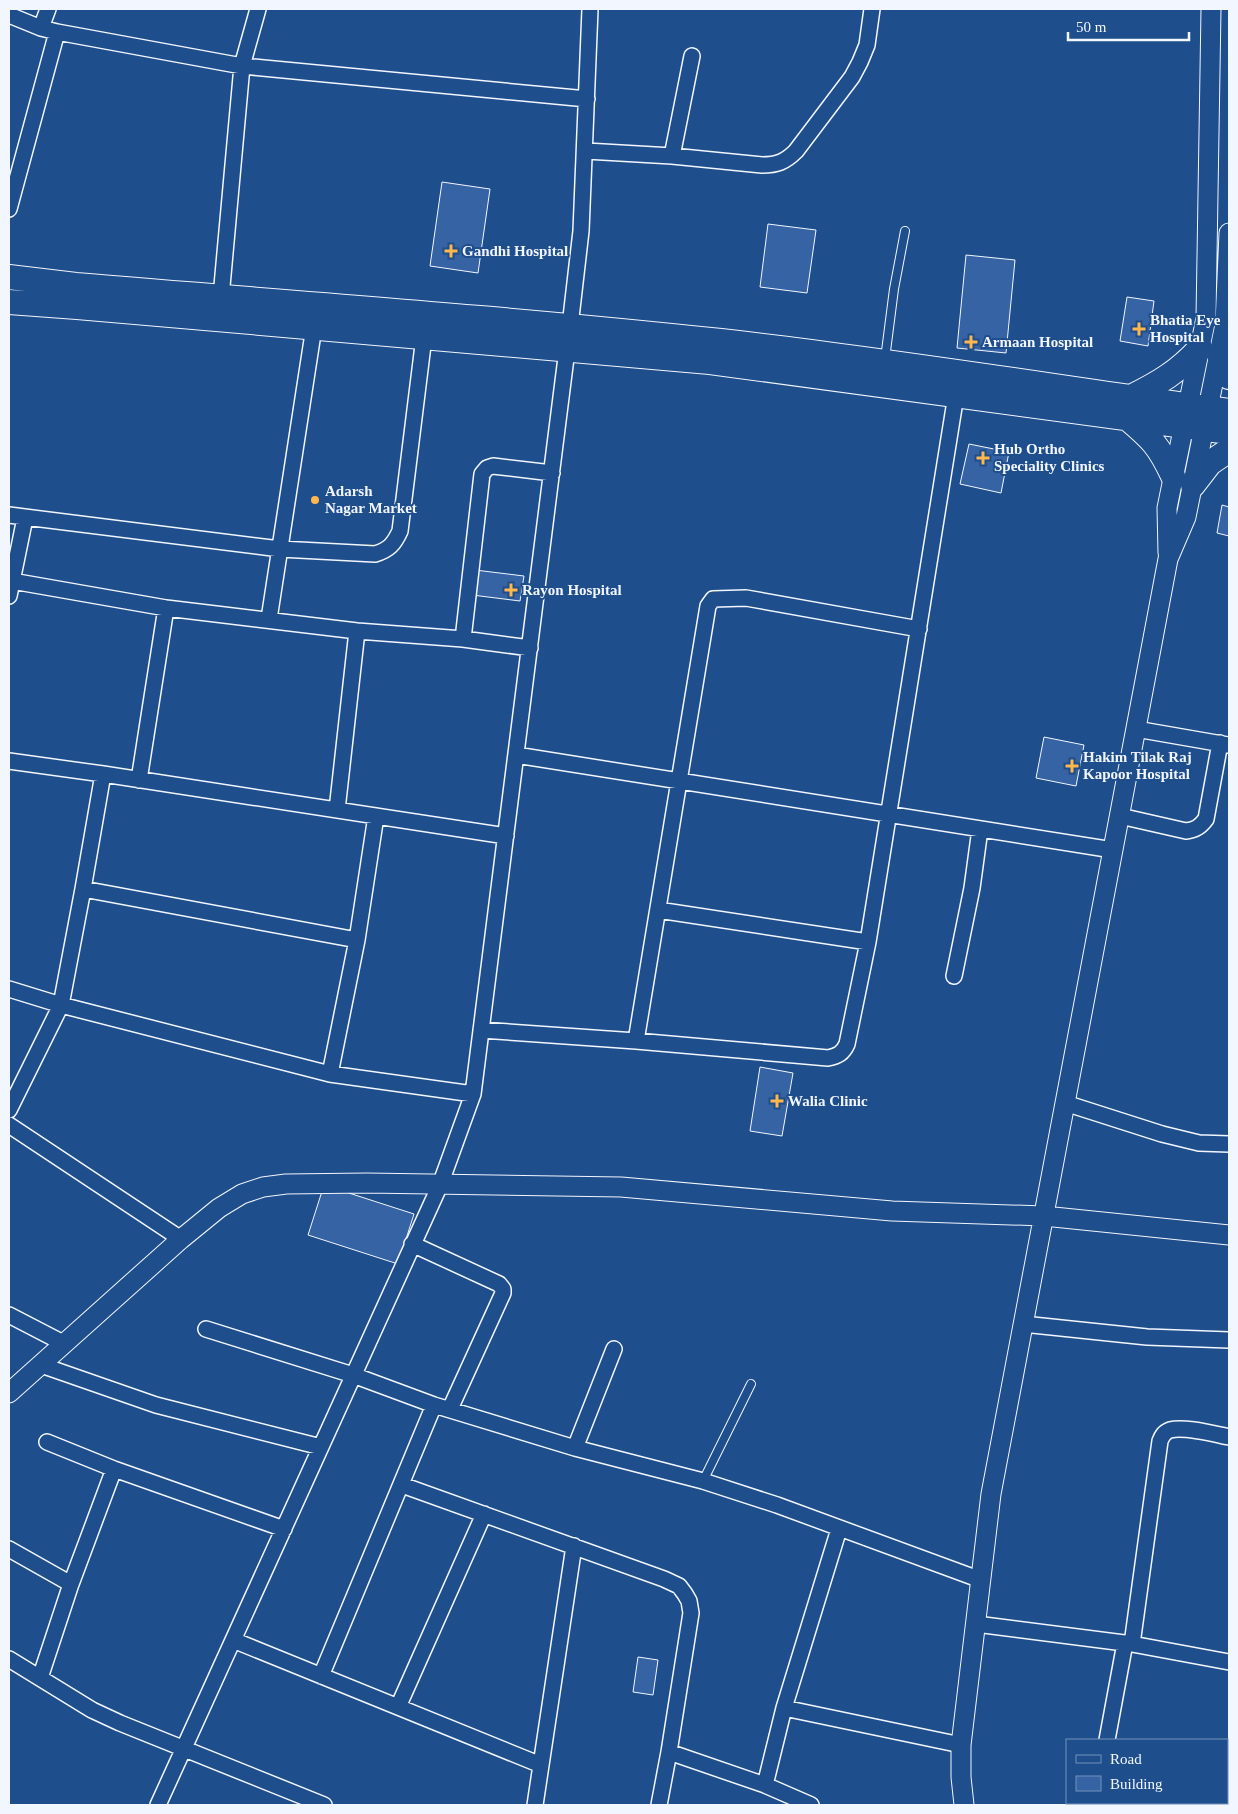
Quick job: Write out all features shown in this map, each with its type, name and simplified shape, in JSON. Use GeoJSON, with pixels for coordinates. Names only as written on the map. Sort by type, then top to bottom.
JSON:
{"type":"FeatureCollection","features":[{"type":"Feature","properties":{"kind":"highway"},"geometry":{"type":"LineString","coordinates":[[9,277],[76,285],[570,326],[721,341],[884,361],[1129,408],[1183,480],[1229,450]]}},
{"type":"Feature","properties":{"kind":"highway"},"geometry":{"type":"LineString","coordinates":[[9,302],[710,362],[956,395],[1129,408],[1202,416],[1229,432]]}},
{"type":"Feature","properties":{"kind":"highway"},"geometry":{"type":"LineString","coordinates":[[1129,408],[1184,365],[1209,351],[1229,377]]}},
{"type":"Feature","properties":{"kind":"street"},"geometry":{"type":"LineString","coordinates":[[41,28],[48,9]]}},
{"type":"Feature","properties":{"kind":"street"},"geometry":{"type":"LineString","coordinates":[[221,297],[242,66],[258,9]]}},
{"type":"Feature","properties":{"kind":"street"},"geometry":{"type":"LineString","coordinates":[[158,1805],[440,1185],[473,1094],[581,231],[586,151],[590,9]]}},
{"type":"Feature","properties":{"kind":"street"},"geometry":{"type":"LineString","coordinates":[[586,151],[672,156],[762,165],[774,165],[786,160],[796,152],[852,77],[867,46],[872,9]]}},
{"type":"Feature","properties":{"kind":"street"},"geometry":{"type":"LineString","coordinates":[[964,1805],[961,1777],[961,1745],[991,1494],[1168,559],[1186,517],[1183,480],[1202,416],[1209,351],[1206,318],[1211,9]]}},
{"type":"Feature","properties":{"kind":"street"},"geometry":{"type":"LineString","coordinates":[[9,15],[41,28],[57,32],[242,66],[587,100]]}},
{"type":"Feature","properties":{"kind":"street"},"geometry":{"type":"LineString","coordinates":[[9,208],[57,32]]}},
{"type":"Feature","properties":{"kind":"street"},"geometry":{"type":"LineString","coordinates":[[672,156],[692,56]]}},
{"type":"Feature","properties":{"kind":"street"},"geometry":{"type":"LineString","coordinates":[[1209,351],[1225,324],[1229,233]]}},
{"type":"Feature","properties":{"kind":"street"},"geometry":{"type":"LineString","coordinates":[[269,619],[314,327]]}},
{"type":"Feature","properties":{"kind":"street"},"geometry":{"type":"LineString","coordinates":[[9,515],[280,549],[376,554],[387,550],[394,543],[400,531],[424,337]]}},
{"type":"Feature","properties":{"kind":"street"},"geometry":{"type":"LineString","coordinates":[[481,1030],[636,1041],[828,1058],[843,1052],[847,1044],[868,942],[956,395]]}},
{"type":"Feature","properties":{"kind":"street"},"geometry":{"type":"LineString","coordinates":[[463,639],[482,474],[487,468],[493,466],[552,472]]}},
{"type":"Feature","properties":{"kind":"street"},"geometry":{"type":"LineString","coordinates":[[25,518],[10,589],[357,631],[463,639],[530,648]]}},
{"type":"Feature","properties":{"kind":"street"},"geometry":{"type":"LineString","coordinates":[[636,1041],[708,606],[713,599],[746,598],[919,629]]}},
{"type":"Feature","properties":{"kind":"street"},"geometry":{"type":"LineString","coordinates":[[139,780],[166,608]]}},
{"type":"Feature","properties":{"kind":"street"},"geometry":{"type":"LineString","coordinates":[[338,810],[357,631]]}},
{"type":"Feature","properties":{"kind":"street"},"geometry":{"type":"LineString","coordinates":[[1120,816],[1186,831],[1194,830],[1201,826],[1206,819],[1224,744],[1136,729]]}},
{"type":"Feature","properties":{"kind":"street"},"geometry":{"type":"LineString","coordinates":[[516,755],[1113,850]]}},
{"type":"Feature","properties":{"kind":"street"},"geometry":{"type":"LineString","coordinates":[[9,762],[102,774],[506,836]]}},
{"type":"Feature","properties":{"kind":"street"},"geometry":{"type":"LineString","coordinates":[[9,1110],[61,1006],[102,774]]}},
{"type":"Feature","properties":{"kind":"street"},"geometry":{"type":"LineString","coordinates":[[330,1074],[357,940],[376,816]]}},
{"type":"Feature","properties":{"kind":"street"},"geometry":{"type":"LineString","coordinates":[[954,976],[972,888],[980,829]]}},
{"type":"Feature","properties":{"kind":"street"},"geometry":{"type":"LineString","coordinates":[[83,889],[357,940]]}},
{"type":"Feature","properties":{"kind":"street"},"geometry":{"type":"LineString","coordinates":[[658,910],[868,942]]}},
{"type":"Feature","properties":{"kind":"street"},"geometry":{"type":"LineString","coordinates":[[9,989],[61,1006],[330,1074],[473,1094]]}},
{"type":"Feature","properties":{"kind":"street"},"geometry":{"type":"LineString","coordinates":[[1065,1103],[1162,1134],[1199,1143],[1229,1144]]}},
{"type":"Feature","properties":{"kind":"street"},"geometry":{"type":"LineString","coordinates":[[9,1125],[182,1239]]}},
{"type":"Feature","properties":{"kind":"street"},"geometry":{"type":"LineString","coordinates":[[9,1393],[219,1208],[242,1194],[286,1184],[621,1187],[892,1211],[1044,1216],[1229,1235]]}},
{"type":"Feature","properties":{"kind":"street"},"geometry":{"type":"LineString","coordinates":[[412,1244],[499,1284],[503,1289],[503,1293],[450,1408]]}},
{"type":"Feature","properties":{"kind":"street"},"geometry":{"type":"LineString","coordinates":[[9,1315],[65,1344]]}},
{"type":"Feature","properties":{"kind":"street"},"geometry":{"type":"LineString","coordinates":[[1024,1324],[1147,1337],[1229,1340]]}},
{"type":"Feature","properties":{"kind":"street"},"geometry":{"type":"LineString","coordinates":[[206,1329],[353,1375],[434,1405],[450,1408],[575,1448],[703,1481],[777,1505],[981,1580]]}},
{"type":"Feature","properties":{"kind":"street"},"geometry":{"type":"LineString","coordinates":[[575,1448],[614,1349]]}},
{"type":"Feature","properties":{"kind":"street"},"geometry":{"type":"LineString","coordinates":[[41,1365],[156,1405],[321,1447]]}},
{"type":"Feature","properties":{"kind":"street"},"geometry":{"type":"LineString","coordinates":[[321,1676],[434,1405]]}},
{"type":"Feature","properties":{"kind":"street"},"geometry":{"type":"LineString","coordinates":[[1107,1739],[1129,1644],[1162,1436],[1171,1430],[1177,1430],[1229,1437]]}},
{"type":"Feature","properties":{"kind":"street"},"geometry":{"type":"LineString","coordinates":[[47,1442],[114,1469],[284,1529]]}},
{"type":"Feature","properties":{"kind":"street"},"geometry":{"type":"LineString","coordinates":[[40,1678],[71,1584],[114,1469]]}},
{"type":"Feature","properties":{"kind":"street"},"geometry":{"type":"LineString","coordinates":[[402,1485],[574,1546],[679,1586],[689,1601],[691,1613],[659,1805]]}},
{"type":"Feature","properties":{"kind":"street"},"geometry":{"type":"LineString","coordinates":[[398,1707],[484,1514]]}},
{"type":"Feature","properties":{"kind":"street"},"geometry":{"type":"LineString","coordinates":[[765,1786],[784,1708],[839,1528]]}},
{"type":"Feature","properties":{"kind":"street"},"geometry":{"type":"LineString","coordinates":[[535,1805],[574,1546]]}},
{"type":"Feature","properties":{"kind":"street"},"geometry":{"type":"LineString","coordinates":[[9,1549],[71,1584]]}},
{"type":"Feature","properties":{"kind":"street"},"geometry":{"type":"LineString","coordinates":[[976,1624],[1129,1644],[1229,1662]]}},
{"type":"Feature","properties":{"kind":"street"},"geometry":{"type":"LineString","coordinates":[[233,1640],[541,1765]]}},
{"type":"Feature","properties":{"kind":"street"},"geometry":{"type":"LineString","coordinates":[[9,1659],[92,1710],[184,1749],[288,1799],[324,1805]]}},
{"type":"Feature","properties":{"kind":"street"},"geometry":{"type":"LineString","coordinates":[[784,1708],[961,1745]]}},
{"type":"Feature","properties":{"kind":"street"},"geometry":{"type":"LineString","coordinates":[[669,1752],[765,1786],[811,1805]]}},
{"type":"Feature","properties":{"kind":"lane"},"geometry":{"type":"LineString","coordinates":[[884,361],[894,289],[905,231]]}},
{"type":"Feature","properties":{"kind":"lane"},"geometry":{"type":"LineString","coordinates":[[703,1481],[751,1384]]}},
{"type":"Feature","properties":{"kind":"building"},"geometry":{"type":"Polygon","coordinates":[[[442,182],[490,189],[478,273],[430,266],[442,182]]]}},
{"type":"Feature","properties":{"kind":"building"},"geometry":{"type":"Polygon","coordinates":[[[768,224],[816,230],[807,293],[760,287],[768,224]]]}},
{"type":"Feature","properties":{"kind":"building"},"geometry":{"type":"Polygon","coordinates":[[[966,255],[1015,260],[1006,353],[957,348],[966,255]]]}},
{"type":"Feature","properties":{"kind":"building"},"geometry":{"type":"Polygon","coordinates":[[[1127,297],[1154,301],[1148,346],[1120,341],[1127,297]]]}},
{"type":"Feature","properties":{"kind":"building"},"geometry":{"type":"Polygon","coordinates":[[[969,444],[1009,452],[1001,493],[960,484],[969,444]]]}},
{"type":"Feature","properties":{"kind":"building"},"geometry":{"type":"Polygon","coordinates":[[[1222,505],[1229,507],[1229,536],[1217,533],[1222,505]]]}},
{"type":"Feature","properties":{"kind":"building"},"geometry":{"type":"Polygon","coordinates":[[[475,570],[524,576],[520,601],[472,595],[475,570]]]}},
{"type":"Feature","properties":{"kind":"building"},"geometry":{"type":"Polygon","coordinates":[[[1044,737],[1084,745],[1076,786],[1036,778],[1044,737]]]}},
{"type":"Feature","properties":{"kind":"building"},"geometry":{"type":"Polygon","coordinates":[[[760,1067],[793,1073],[782,1136],[750,1131],[760,1067]]]}},
{"type":"Feature","properties":{"kind":"building"},"geometry":{"type":"Polygon","coordinates":[[[324,1185],[414,1214],[398,1264],[308,1235],[324,1185]]]}},
{"type":"Feature","properties":{"kind":"building"},"geometry":{"type":"Polygon","coordinates":[[[638,1657],[658,1660],[653,1695],[633,1692],[638,1657]]]}},
{"type":"Feature","properties":{"kind":"place","name":"Gandhi Hospital"},"geometry":{"type":"Point","coordinates":[451,251]}},
{"type":"Feature","properties":{"kind":"place","name":"Bhatia Eye Hospital"},"geometry":{"type":"Point","coordinates":[1139,329]}},
{"type":"Feature","properties":{"kind":"place","name":"Armaan Hospital"},"geometry":{"type":"Point","coordinates":[971,342]}},
{"type":"Feature","properties":{"kind":"place","name":"Hub Ortho Speciality Clinics"},"geometry":{"type":"Point","coordinates":[983,458]}},
{"type":"Feature","properties":{"kind":"place","name":"Adarsh Nagar Market"},"geometry":{"type":"Point","coordinates":[315,500]}},
{"type":"Feature","properties":{"kind":"place","name":"Rayon Hospital"},"geometry":{"type":"Point","coordinates":[511,590]}},
{"type":"Feature","properties":{"kind":"place","name":"Hakim Tilak Raj Kapoor Hospital"},"geometry":{"type":"Point","coordinates":[1072,766]}},
{"type":"Feature","properties":{"kind":"place","name":"Walia Clinic"},"geometry":{"type":"Point","coordinates":[777,1101]}}]}
